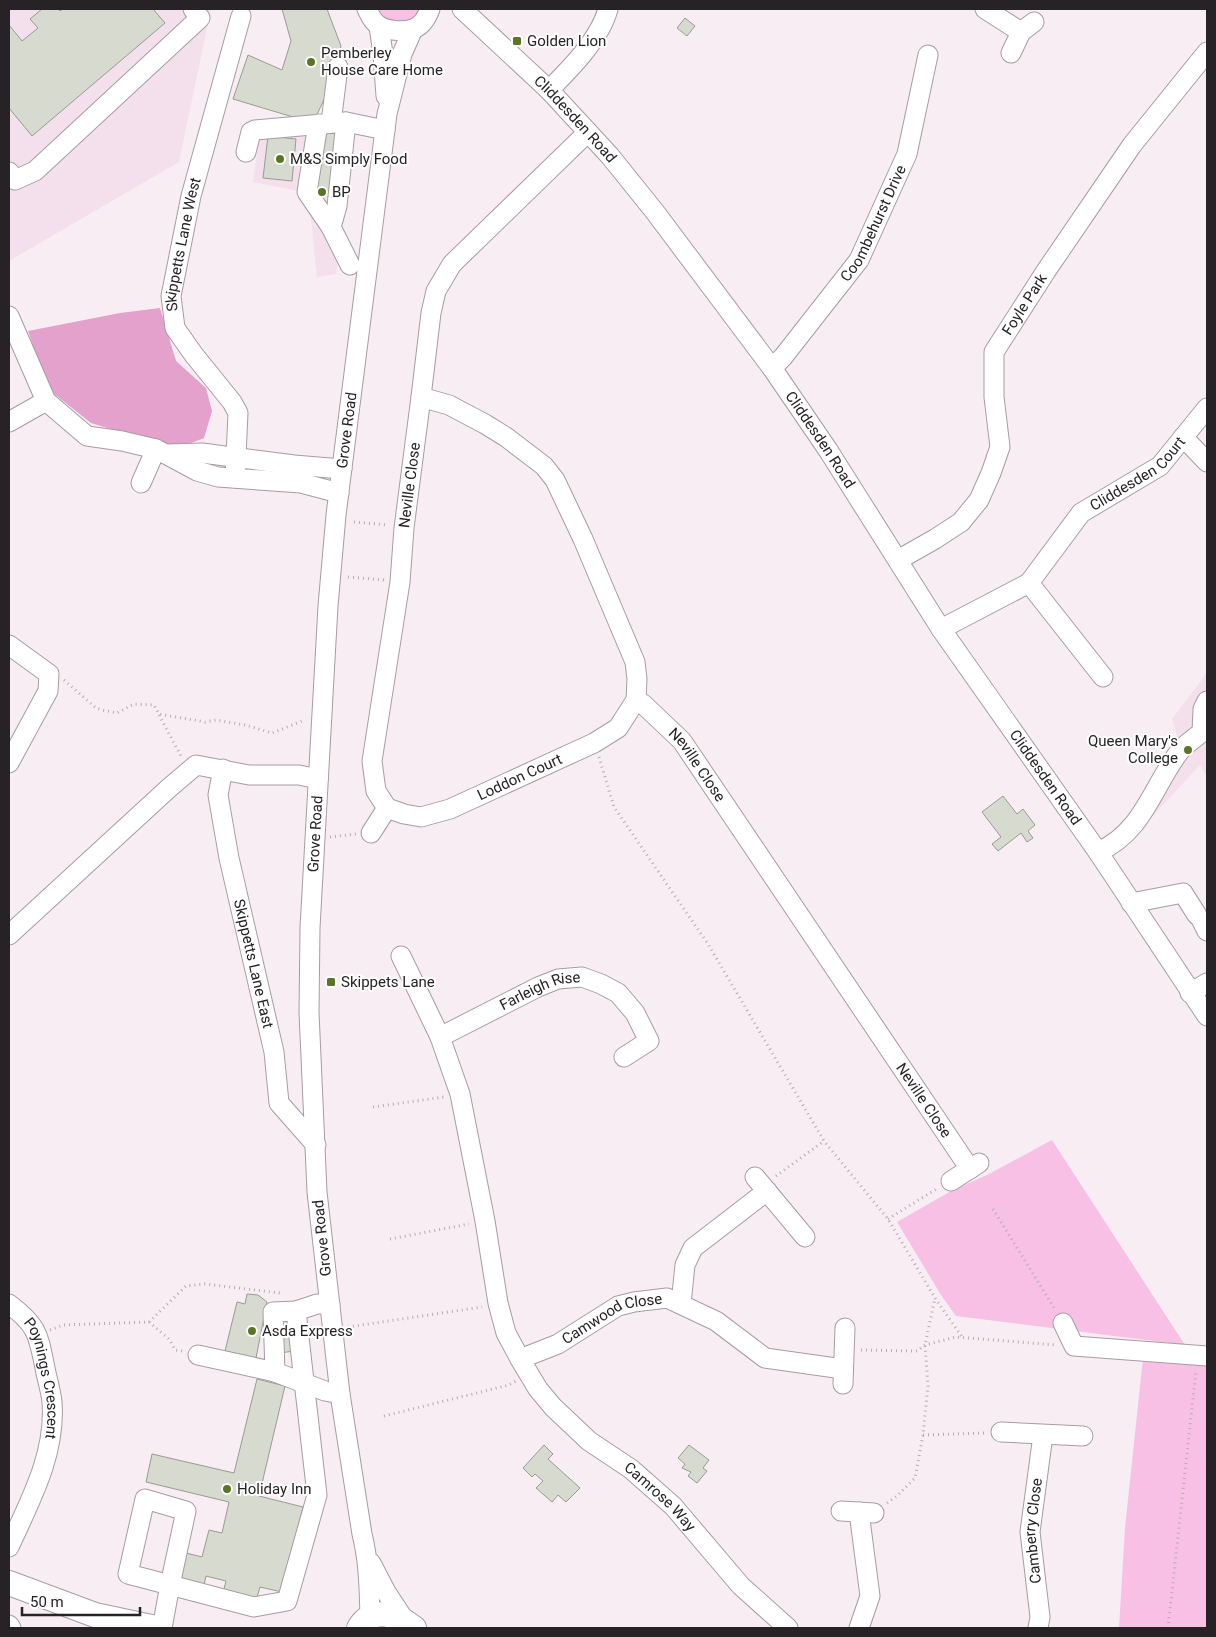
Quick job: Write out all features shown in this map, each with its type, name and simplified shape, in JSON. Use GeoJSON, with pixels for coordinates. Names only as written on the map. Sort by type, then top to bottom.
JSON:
{"type":"FeatureCollection","features":[{"type":"Feature","properties":{"kind":"main road"},"geometry":{"type":"LineString","coordinates":[[11,1589],[95,1615],[156,1628]]}},
{"type":"Feature","properties":{"kind":"main road"},"geometry":{"type":"LineString","coordinates":[[364,1622],[391,1616],[410,1625]]}},
{"type":"Feature","properties":{"kind":"street"},"geometry":{"type":"LineString","coordinates":[[9,172],[15,180],[35,171],[200,18],[193,9]]}},
{"type":"Feature","properties":{"kind":"street"},"geometry":{"type":"LineString","coordinates":[[367,9],[371,18],[379,26],[393,30],[413,29]]}},
{"type":"Feature","properties":{"kind":"street","name":"Grove Road"},"geometry":{"type":"LineString","coordinates":[[364,1622],[370,1580],[367,1552],[362,1534],[340,1394],[317,1192],[309,1012],[310,921],[328,606],[339,493],[386,122],[402,54],[413,29],[422,24],[428,16],[430,9]]}},
{"type":"Feature","properties":{"kind":"street"},"geometry":{"type":"LineString","coordinates":[[549,90],[568,71],[597,34],[608,9]]}},
{"type":"Feature","properties":{"kind":"street"},"geometry":{"type":"LineString","coordinates":[[985,9],[1028,27],[1011,53]]}},
{"type":"Feature","properties":{"kind":"street","name":"Cliddesden Road"},"geometry":{"type":"LineString","coordinates":[[460,10],[549,90],[588,132],[655,212],[772,368],[828,450],[941,629],[1098,852],[1207,1016]]}},
{"type":"Feature","properties":{"kind":"street","name":"Skippetts Lane West"},"geometry":{"type":"LineString","coordinates":[[236,478],[238,413],[232,402],[174,328],[170,296],[191,196],[241,16]]}},
{"type":"Feature","properties":{"kind":"street","name":"Grove Road"},"geometry":{"type":"LineString","coordinates":[[379,26],[383,54],[386,122]]}},
{"type":"Feature","properties":{"kind":"street","name":"Foyle Park"},"geometry":{"type":"LineString","coordinates":[[898,560],[936,539],[961,522],[979,500],[992,473],[1000,447],[994,397],[994,352],[1046,271],[1132,145],[1207,52]]}},
{"type":"Feature","properties":{"kind":"street","name":"Coombehurst Drive"},"geometry":{"type":"LineString","coordinates":[[772,368],[783,357],[859,260],[907,154],[928,55]]}},
{"type":"Feature","properties":{"kind":"street"},"geometry":{"type":"LineString","coordinates":[[331,227],[338,206],[331,123],[338,67]]}},
{"type":"Feature","properties":{"kind":"street"},"geometry":{"type":"LineString","coordinates":[[246,152],[251,132],[255,130],[331,123],[386,122]]}},
{"type":"Feature","properties":{"kind":"street"},"geometry":{"type":"LineString","coordinates":[[331,123],[307,192],[331,227],[350,266]]}},
{"type":"Feature","properties":{"kind":"street","name":"Neville Close"},"geometry":{"type":"LineString","coordinates":[[387,808],[376,790],[372,761],[400,582],[404,528],[436,290],[452,264],[588,132]]}},
{"type":"Feature","properties":{"kind":"street"},"geometry":{"type":"LineString","coordinates":[[9,316],[46,401],[87,436],[122,440],[161,451],[202,453],[342,469]]}},
{"type":"Feature","properties":{"kind":"street"},"geometry":{"type":"LineString","coordinates":[[421,397],[449,404],[506,437],[544,466],[555,480],[579,530],[635,662],[637,679],[636,700]]}},
{"type":"Feature","properties":{"kind":"street"},"geometry":{"type":"LineString","coordinates":[[9,422],[46,401]]}},
{"type":"Feature","properties":{"kind":"street","name":"Cliddesden Court"},"geometry":{"type":"LineString","coordinates":[[941,629],[1029,583],[1081,513],[1160,466],[1207,408]]}},
{"type":"Feature","properties":{"kind":"street"},"geometry":{"type":"LineString","coordinates":[[1183,437],[1207,462]]}},
{"type":"Feature","properties":{"kind":"street"},"geometry":{"type":"LineString","coordinates":[[161,451],[197,472],[218,477],[302,483],[339,493]]}},
{"type":"Feature","properties":{"kind":"street"},"geometry":{"type":"LineString","coordinates":[[141,483],[161,451]]}},
{"type":"Feature","properties":{"kind":"street"},"geometry":{"type":"LineString","coordinates":[[1029,583],[1103,676]]}},
{"type":"Feature","properties":{"kind":"street"},"geometry":{"type":"LineString","coordinates":[[9,645],[49,674],[48,691],[9,763]]}},
{"type":"Feature","properties":{"kind":"street","name":"Neville Close"},"geometry":{"type":"LineString","coordinates":[[636,700],[643,704],[682,741],[975,1166],[951,1181]]}},
{"type":"Feature","properties":{"kind":"street","name":"Loddon Court"},"geometry":{"type":"LineString","coordinates":[[387,808],[404,814],[422,816],[450,809],[594,743],[618,728],[636,700]]}},
{"type":"Feature","properties":{"kind":"street"},"geometry":{"type":"LineString","coordinates":[[1098,852],[1113,845],[1144,812],[1180,751],[1205,733],[1203,709],[1207,702]]}},
{"type":"Feature","properties":{"kind":"street"},"geometry":{"type":"LineString","coordinates":[[9,935],[196,765],[249,775],[299,776],[318,779]]}},
{"type":"Feature","properties":{"kind":"street","name":"Skippetts Lane East"},"geometry":{"type":"LineString","coordinates":[[223,769],[218,795],[228,858],[274,1052],[279,1103],[316,1145]]}},
{"type":"Feature","properties":{"kind":"street"},"geometry":{"type":"LineString","coordinates":[[371,833],[387,808]]}},
{"type":"Feature","properties":{"kind":"street"},"geometry":{"type":"LineString","coordinates":[[1131,903],[1183,893],[1202,922]]}},
{"type":"Feature","properties":{"kind":"street","name":"Camrose Way"},"geometry":{"type":"LineString","coordinates":[[400,956],[440,1038],[460,1094],[485,1221],[498,1303],[506,1332],[524,1366],[538,1389],[553,1407],[589,1441],[631,1470],[673,1506],[741,1586],[788,1628]]}},
{"type":"Feature","properties":{"kind":"street","name":"Farleigh Rise"},"geometry":{"type":"LineString","coordinates":[[440,1038],[558,979],[582,978],[601,984],[618,993],[635,1013],[649,1041],[624,1056]]}},
{"type":"Feature","properties":{"kind":"street"},"geometry":{"type":"LineString","coordinates":[[1190,993],[1207,983]]}},
{"type":"Feature","properties":{"kind":"street"},"geometry":{"type":"LineString","coordinates":[[681,1304],[685,1265],[693,1248],[761,1185],[805,1237]]}},
{"type":"Feature","properties":{"kind":"street","name":"Camwood Close"},"geometry":{"type":"LineString","coordinates":[[524,1366],[618,1306],[667,1298],[716,1321],[764,1358],[843,1376],[844,1328]]}},
{"type":"Feature","properties":{"kind":"street","name":"Poynings Crescent"},"geometry":{"type":"LineString","coordinates":[[9,1304],[26,1317],[38,1334],[52,1400],[49,1445],[41,1475],[9,1547]]}},
{"type":"Feature","properties":{"kind":"street"},"geometry":{"type":"LineString","coordinates":[[162,1628],[170,1585],[186,1511],[145,1500],[128,1574],[170,1585],[254,1607],[287,1601],[317,1495],[273,1312],[290,1305],[330,1304]]}},
{"type":"Feature","properties":{"kind":"street"},"geometry":{"type":"LineString","coordinates":[[290,1305],[290,1378]]}},
{"type":"Feature","properties":{"kind":"street"},"geometry":{"type":"LineString","coordinates":[[1063,1323],[1074,1346],[1198,1356]]}},
{"type":"Feature","properties":{"kind":"street"},"geometry":{"type":"LineString","coordinates":[[198,1355],[290,1378],[324,1391],[340,1394]]}},
{"type":"Feature","properties":{"kind":"street"},"geometry":{"type":"LineString","coordinates":[[1001,1432],[1083,1436]]}},
{"type":"Feature","properties":{"kind":"street","name":"Camberry Close"},"geometry":{"type":"LineString","coordinates":[[1038,1628],[1040,1617],[1030,1532],[1043,1435]]}},
{"type":"Feature","properties":{"kind":"street"},"geometry":{"type":"LineString","coordinates":[[858,1512],[870,1596],[859,1628]]}},
{"type":"Feature","properties":{"kind":"street","name":"Grove Road"},"geometry":{"type":"LineString","coordinates":[[367,1552],[386,1592],[410,1625]]}},
{"type":"Feature","properties":{"kind":"path"},"geometry":{"type":"LineString","coordinates":[[354,522],[379,524]]}},
{"type":"Feature","properties":{"kind":"path"},"geometry":{"type":"LineString","coordinates":[[348,577],[374,579]]}},
{"type":"Feature","properties":{"kind":"path"},"geometry":{"type":"LineString","coordinates":[[61,677],[96,708],[117,713],[134,704],[154,705],[189,770]]}},
{"type":"Feature","properties":{"kind":"path"},"geometry":{"type":"LineString","coordinates":[[159,714],[205,722],[216,720],[245,725],[272,734],[305,720]]}},
{"type":"Feature","properties":{"kind":"path"},"geometry":{"type":"LineString","coordinates":[[600,754],[599,759],[614,807],[708,944],[824,1142],[888,1219],[935,1298],[962,1337]]}},
{"type":"Feature","properties":{"kind":"path"},"geometry":{"type":"LineString","coordinates":[[330,837],[371,833]]}},
{"type":"Feature","properties":{"kind":"path"},"geometry":{"type":"LineString","coordinates":[[373,1107],[460,1094]]}},
{"type":"Feature","properties":{"kind":"path"},"geometry":{"type":"LineString","coordinates":[[761,1185],[824,1142]]}},
{"type":"Feature","properties":{"kind":"path"},"geometry":{"type":"LineString","coordinates":[[888,1219],[951,1181]]}},
{"type":"Feature","properties":{"kind":"path"},"geometry":{"type":"LineString","coordinates":[[993,1210],[1063,1323]]}},
{"type":"Feature","properties":{"kind":"path"},"geometry":{"type":"LineString","coordinates":[[390,1239],[485,1221]]}},
{"type":"Feature","properties":{"kind":"path"},"geometry":{"type":"LineString","coordinates":[[38,1334],[63,1325],[149,1322],[186,1286],[205,1284],[290,1305]]}},
{"type":"Feature","properties":{"kind":"path"},"geometry":{"type":"LineString","coordinates":[[858,1512],[897,1496],[915,1478],[923,1435],[928,1386],[925,1344],[935,1298]]}},
{"type":"Feature","properties":{"kind":"path"},"geometry":{"type":"LineString","coordinates":[[344,1328],[498,1303]]}},
{"type":"Feature","properties":{"kind":"path"},"geometry":{"type":"LineString","coordinates":[[149,1322],[170,1340],[175,1350],[198,1355]]}},
{"type":"Feature","properties":{"kind":"path"},"geometry":{"type":"LineString","coordinates":[[844,1350],[917,1351],[925,1344],[956,1337],[1074,1346]]}},
{"type":"Feature","properties":{"kind":"path"},"geometry":{"type":"LineString","coordinates":[[1168,1628],[1198,1356]]}},
{"type":"Feature","properties":{"kind":"path"},"geometry":{"type":"LineString","coordinates":[[384,1416],[509,1385],[524,1366]]}},
{"type":"Feature","properties":{"kind":"path"},"geometry":{"type":"LineString","coordinates":[[923,1435],[1001,1432]]}},
{"type":"Feature","properties":{"kind":"shaded area"},"geometry":{"type":"Polygon","coordinates":[[[9,9],[211,9],[179,162],[9,261],[9,9]]]}},
{"type":"Feature","properties":{"kind":"shaded area"},"geometry":{"type":"Polygon","coordinates":[[[377,9],[425,9],[406,24],[384,19],[377,9]]]}},
{"type":"Feature","properties":{"kind":"shaded area","name":"BP"},"geometry":{"type":"Polygon","coordinates":[[[355,112],[336,274],[317,277],[310,210],[301,194],[294,190],[253,182],[261,122],[355,112]]]}},
{"type":"Feature","properties":{"kind":"shaded area"},"geometry":{"type":"Polygon","coordinates":[[[160,308],[176,361],[206,388],[212,411],[204,438],[176,449],[91,423],[48,389],[28,331],[120,313],[160,308]]]}},
{"type":"Feature","properties":{"kind":"shaded area","name":"Queen Mary's College"},"geometry":{"type":"Polygon","coordinates":[[[1207,673],[1207,776],[1200,765],[1121,850],[1116,842],[1177,735],[1172,719],[1207,673]]]}},
{"type":"Feature","properties":{"kind":"shaded area"},"geometry":{"type":"Polygon","coordinates":[[[1052,1140],[1185,1345],[956,1316],[941,1295],[897,1222],[953,1190],[987,1175],[1052,1140]]]}},
{"type":"Feature","properties":{"kind":"shaded area"},"geometry":{"type":"Polygon","coordinates":[[[1143,1358],[1207,1363],[1207,1628],[1119,1628],[1125,1528],[1143,1358]]]}},
{"type":"Feature","properties":{"kind":"building"},"geometry":{"type":"Polygon","coordinates":[[[42,9],[58,9],[60,11],[63,9],[153,9],[165,23],[32,136],[9,108],[9,25],[22,41],[38,28],[30,19],[42,9]]]}},
{"type":"Feature","properties":{"kind":"building","name":"Pemberley House Care Home"},"geometry":{"type":"Polygon","coordinates":[[[282,9],[327,9],[341,46],[335,76],[313,123],[233,99],[248,55],[282,70],[291,41],[282,9]]]}},
{"type":"Feature","properties":{"kind":"building"},"geometry":{"type":"Polygon","coordinates":[[[685,18],[695,26],[687,36],[677,28],[685,18]]]}},
{"type":"Feature","properties":{"kind":"building"},"geometry":{"type":"Polygon","coordinates":[[[319,132],[342,134],[334,194],[312,192],[319,132]]]}},
{"type":"Feature","properties":{"kind":"building","name":"M&S Simply Food"},"geometry":{"type":"Polygon","coordinates":[[[268,136],[296,139],[292,181],[263,178],[268,136]]]}},
{"type":"Feature","properties":{"kind":"building"},"geometry":{"type":"Polygon","coordinates":[[[1003,796],[1017,814],[1023,809],[1035,825],[1028,831],[1033,838],[1027,842],[1021,833],[998,851],[992,844],[1001,837],[982,812],[1003,796]]]}},
{"type":"Feature","properties":{"kind":"building"},"geometry":{"type":"Polygon","coordinates":[[[247,1294],[258,1295],[267,1302],[256,1358],[225,1351],[237,1302],[245,1304],[247,1294]]]}},
{"type":"Feature","properties":{"kind":"building"},"geometry":{"type":"Polygon","coordinates":[[[301,1319],[304,1350],[270,1354],[267,1322],[301,1319]]]}},
{"type":"Feature","properties":{"kind":"building"},"geometry":{"type":"Polygon","coordinates":[[[257,1379],[285,1386],[259,1496],[303,1507],[282,1592],[260,1587],[256,1601],[223,1593],[226,1581],[206,1576],[204,1585],[180,1579],[186,1553],[202,1557],[209,1530],[222,1533],[229,1502],[146,1482],[152,1454],[234,1473],[257,1379]]]}},
{"type":"Feature","properties":{"kind":"building"},"geometry":{"type":"Polygon","coordinates":[[[544,1445],[553,1454],[548,1459],[580,1488],[566,1502],[558,1495],[552,1502],[536,1488],[543,1481],[535,1474],[532,1477],[523,1468],[544,1445]]]}},
{"type":"Feature","properties":{"kind":"building"},"geometry":{"type":"Polygon","coordinates":[[[689,1445],[709,1460],[703,1468],[707,1471],[697,1483],[688,1476],[691,1472],[682,1468],[685,1464],[678,1458],[689,1445]]]}},
{"type":"Feature","properties":{"kind":"place","name":"Golden Lion"},"geometry":{"type":"Point","coordinates":[517,41]}},
{"type":"Feature","properties":{"kind":"place","name":"Pemberley House Care Home"},"geometry":{"type":"Point","coordinates":[311,62]}},
{"type":"Feature","properties":{"kind":"place","name":"M&S Simply Food"},"geometry":{"type":"Point","coordinates":[280,159]}},
{"type":"Feature","properties":{"kind":"place","name":"BP"},"geometry":{"type":"Point","coordinates":[322,192]}},
{"type":"Feature","properties":{"kind":"place","name":"Queen Mary's College"},"geometry":{"type":"Point","coordinates":[1188,750]}},
{"type":"Feature","properties":{"kind":"place","name":"Skippets Lane"},"geometry":{"type":"Point","coordinates":[331,982]}},
{"type":"Feature","properties":{"kind":"place","name":"Asda Express"},"geometry":{"type":"Point","coordinates":[252,1331]}},
{"type":"Feature","properties":{"kind":"place","name":"Holiday Inn"},"geometry":{"type":"Point","coordinates":[227,1489]}}]}
